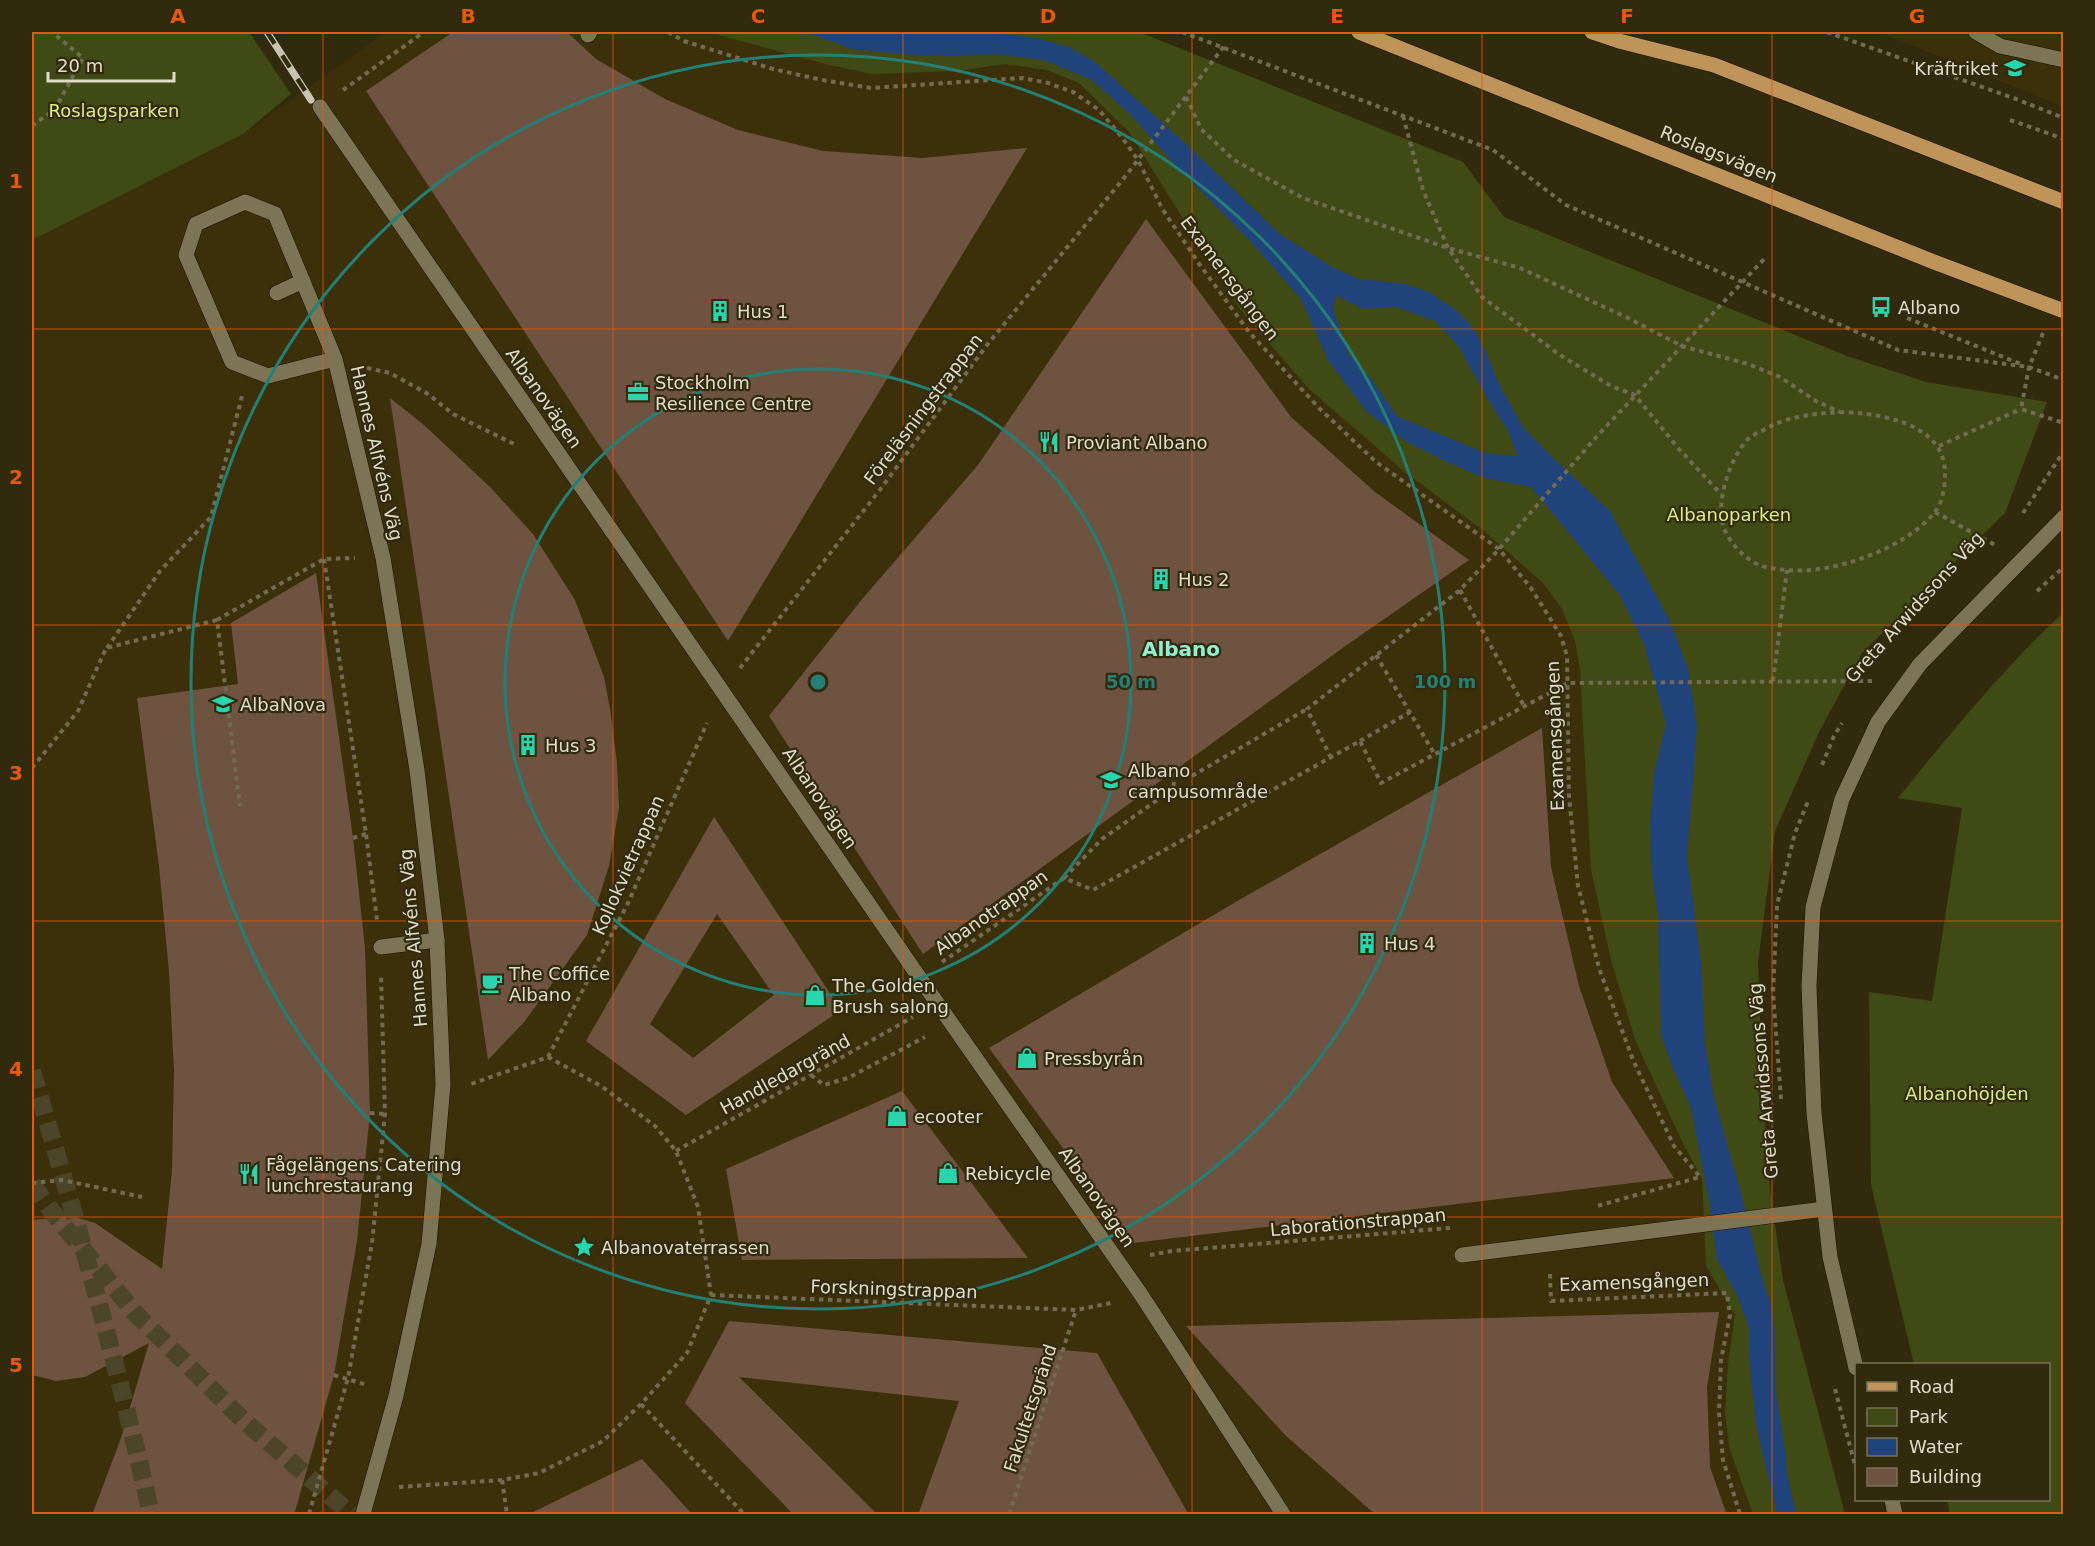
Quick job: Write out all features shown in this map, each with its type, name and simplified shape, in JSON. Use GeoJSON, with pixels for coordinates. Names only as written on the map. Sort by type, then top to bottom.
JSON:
{"type":"FeatureCollection","features":[{"type":"Feature","properties":{"kind":"main road","name":"Roslagsvägen"},"geometry":{"type":"LineString","coordinates":[[1359,32],[1934,262],[2064,311]]}},
{"type":"Feature","properties":{"kind":"main road"},"geometry":{"type":"LineString","coordinates":[[1592,32],[1714,65],[2064,202]]}},
{"type":"Feature","properties":{"kind":"street"},"geometry":{"type":"LineString","coordinates":[[1976,32],[2000,46],[2064,60]]}},
{"type":"Feature","properties":{"kind":"street","name":"Albanovägen"},"geometry":{"type":"LineString","coordinates":[[321,106],[937,1003],[1142,1296],[1283,1515]]}},
{"type":"Feature","properties":{"kind":"street","name":"Hannes Alfvéns Väg"},"geometry":{"type":"LineString","coordinates":[[336,363],[268,376],[232,362],[186,255],[196,224],[245,202],[275,214],[336,363],[382,558],[417,770],[437,940],[442,1094],[429,1244],[396,1396],[363,1515]]}},
{"type":"Feature","properties":{"kind":"street"},"geometry":{"type":"LineString","coordinates":[[277,293],[303,282]]}},
{"type":"Feature","properties":{"kind":"street"},"geometry":{"type":"LineString","coordinates":[[1856,1363],[1830,1257],[1814,1113],[1809,986],[1813,907],[1842,799],[1878,722],[1920,664],[2064,517]]}},
{"type":"Feature","properties":{"kind":"street"},"geometry":{"type":"LineString","coordinates":[[381,947],[437,940]]}},
{"type":"Feature","properties":{"kind":"street"},"geometry":{"type":"LineString","coordinates":[[1462,1255],[1824,1209]]}},
{"type":"Feature","properties":{"kind":"path"},"geometry":{"type":"LineString","coordinates":[[32,126],[55,109],[83,57],[52,32]]}},
{"type":"Feature","properties":{"kind":"path"},"geometry":{"type":"LineString","coordinates":[[321,106],[424,32]]}},
{"type":"Feature","properties":{"kind":"path","name":"Examensgången"},"geometry":{"type":"LineString","coordinates":[[668,32],[684,41],[774,69],[871,88],[1022,78],[1048,83],[1073,92],[1099,110],[1121,136],[1138,160],[1163,210],[1249,332],[1320,408],[1376,462],[1499,549],[1531,588],[1561,636],[1567,656],[1569,796],[1578,886],[1599,968],[1633,1060],[1674,1146],[1700,1177],[1590,1207]]}},
{"type":"Feature","properties":{"kind":"path"},"geometry":{"type":"LineString","coordinates":[[1182,32],[1224,46],[1493,150],[1566,205],[1898,350],[2030,368]]}},
{"type":"Feature","properties":{"kind":"path"},"geometry":{"type":"LineString","coordinates":[[1827,32],[2064,118]]}},
{"type":"Feature","properties":{"kind":"path","name":"Föreläsningstrappan"},"geometry":{"type":"LineString","coordinates":[[723,690],[879,491],[987,345],[1138,160],[1224,46]]}},
{"type":"Feature","properties":{"kind":"path"},"geometry":{"type":"LineString","coordinates":[[1186,96],[1201,129],[1234,160],[1304,198],[1448,248],[1520,268],[1628,318],[1682,346],[1748,364],[1780,377],[1816,401],[1840,412]]}},
{"type":"Feature","properties":{"kind":"path"},"geometry":{"type":"LineString","coordinates":[[1403,116],[1423,190],[1448,248],[1482,297],[1560,355],[1611,386],[1635,395],[1678,448],[1722,495]]}},
{"type":"Feature","properties":{"kind":"path"},"geometry":{"type":"LineString","coordinates":[[2010,120],[2064,139]]}},
{"type":"Feature","properties":{"kind":"path"},"geometry":{"type":"LineString","coordinates":[[1064,878],[1102,839],[1173,789],[1176,769],[1190,777],[1307,709],[1460,590],[1499,549],[1598,435],[1767,256]]}},
{"type":"Feature","properties":{"kind":"path"},"geometry":{"type":"LineString","coordinates":[[1907,318],[2064,380]]}},
{"type":"Feature","properties":{"kind":"path"},"geometry":{"type":"LineString","coordinates":[[336,363],[390,372],[428,394],[453,414],[523,449]]}},
{"type":"Feature","properties":{"kind":"path"},"geometry":{"type":"LineString","coordinates":[[2021,409],[2030,368]]}},
{"type":"Feature","properties":{"kind":"path"},"geometry":{"type":"LineString","coordinates":[[32,768],[78,711],[106,648],[160,571],[211,517],[249,369]]}},
{"type":"Feature","properties":{"kind":"path"},"geometry":{"type":"LineString","coordinates":[[1939,446],[2021,409],[2064,423]]}},
{"type":"Feature","properties":{"kind":"path"},"geometry":{"type":"LineString","coordinates":[[1868,412],[1896,418],[1921,431],[1939,446],[1946,468],[1945,489],[1935,512],[1913,531],[1888,547],[1856,561],[1818,570],[1787,570],[1760,565],[1737,549],[1723,525],[1722,495],[1731,463],[1748,439],[1776,422],[1808,414],[1868,412]]}},
{"type":"Feature","properties":{"kind":"path"},"geometry":{"type":"LineString","coordinates":[[2021,516],[2064,451]]}},
{"type":"Feature","properties":{"kind":"path"},"geometry":{"type":"LineString","coordinates":[[1935,512],[1997,546]]}},
{"type":"Feature","properties":{"kind":"path","name":"Greta Arwidssons Väg"},"geometry":{"type":"LineString","coordinates":[[1991,554],[2003,538]]}},
{"type":"Feature","properties":{"kind":"path"},"geometry":{"type":"LineString","coordinates":[[106,648],[217,620],[324,559],[381,947],[385,1114],[372,1243],[348,1378],[309,1515]]}},
{"type":"Feature","properties":{"kind":"path"},"geometry":{"type":"LineString","coordinates":[[2028,599],[2064,567]]}},
{"type":"Feature","properties":{"kind":"path"},"geometry":{"type":"LineString","coordinates":[[1773,681],[1787,570]]}},
{"type":"Feature","properties":{"kind":"path"},"geometry":{"type":"LineString","coordinates":[[1460,590],[1524,706]]}},
{"type":"Feature","properties":{"kind":"path"},"geometry":{"type":"LineString","coordinates":[[217,620],[240,806]]}},
{"type":"Feature","properties":{"kind":"path"},"geometry":{"type":"LineString","coordinates":[[1376,656],[1435,754]]}},
{"type":"Feature","properties":{"kind":"path","name":"Greta Arwidssons Väg"},"geometry":{"type":"LineString","coordinates":[[1867,686],[1879,673]]}},
{"type":"Feature","properties":{"kind":"path"},"geometry":{"type":"LineString","coordinates":[[1360,741],[1381,783],[1568,683],[1872,681]]}},
{"type":"Feature","properties":{"kind":"path"},"geometry":{"type":"LineString","coordinates":[[1307,709],[1331,758]]}},
{"type":"Feature","properties":{"kind":"path","name":"Albanotrappan"},"geometry":{"type":"LineString","coordinates":[[920,977],[1064,878],[1093,890],[1410,712]]}},
{"type":"Feature","properties":{"kind":"path"},"geometry":{"type":"LineString","coordinates":[[1821,768],[1834,736],[1845,718]]}},
{"type":"Feature","properties":{"kind":"path","name":"Kollokvietrappan"},"geometry":{"type":"LineString","coordinates":[[548,1057],[628,903],[696,746]]}},
{"type":"Feature","properties":{"kind":"path","name":"Greta Arwidssons Väg"},"geometry":{"type":"LineString","coordinates":[[1782,1108],[1773,993],[1777,905],[1795,833],[1812,790]]}},
{"type":"Feature","properties":{"kind":"path"},"geometry":{"type":"LineString","coordinates":[[353,838],[366,834]]}},
{"type":"Feature","properties":{"kind":"path","name":"Handledargränd"},"geometry":{"type":"LineString","coordinates":[[676,1151],[937,1003]]}},
{"type":"Feature","properties":{"kind":"path"},"geometry":{"type":"LineString","coordinates":[[811,1076],[824,1085],[848,1078],[951,1023]]}},
{"type":"Feature","properties":{"kind":"path"},"geometry":{"type":"LineString","coordinates":[[370,1490],[502,1480],[539,1473],[603,1441],[641,1404],[687,1353],[711,1295],[698,1207],[676,1151],[655,1125],[601,1086],[548,1057],[442,1094]]}},
{"type":"Feature","properties":{"kind":"path"},"geometry":{"type":"LineString","coordinates":[[370,1113],[385,1114]]}},
{"type":"Feature","properties":{"kind":"path"},"geometry":{"type":"LineString","coordinates":[[32,1183],[63,1180],[142,1197]]}},
{"type":"Feature","properties":{"kind":"path","name":"Laborationstrappan"},"geometry":{"type":"LineString","coordinates":[[1172,1251],[1453,1227]]}},
{"type":"Feature","properties":{"kind":"path","name":"Examensgången"},"geometry":{"type":"LineString","coordinates":[[1549,1244],[1551,1301],[1727,1293],[1730,1315],[1720,1360],[1719,1413],[1723,1460],[1740,1515]]}},
{"type":"Feature","properties":{"kind":"path","name":"Forskningstrappan"},"geometry":{"type":"LineString","coordinates":[[711,1295],[1076,1310]]}},
{"type":"Feature","properties":{"kind":"path","name":"Fakultetsgränd"},"geometry":{"type":"LineString","coordinates":[[1009,1515],[1076,1310]]}},
{"type":"Feature","properties":{"kind":"path"},"geometry":{"type":"LineString","coordinates":[[334,1375],[396,1396]]}},
{"type":"Feature","properties":{"kind":"path"},"geometry":{"type":"LineString","coordinates":[[1834,1383],[1855,1462]]}},
{"type":"Feature","properties":{"kind":"path"},"geometry":{"type":"LineString","coordinates":[[641,1404],[744,1515]]}},
{"type":"Feature","properties":{"kind":"path"},"geometry":{"type":"LineString","coordinates":[[502,1480],[507,1515]]}},
{"type":"Feature","properties":{"kind":"shaded area","name":"Albano campusområde"},"geometry":{"type":"Polygon","coordinates":[[[386,32],[1139,32],[1463,162],[1504,217],[1847,356],[1926,382],[2047,402],[2005,513],[1862,653],[1820,730],[1775,831],[1758,962],[1762,1076],[1770,1190],[1783,1280],[1845,1514],[32,1514],[32,240],[243,134],[386,32]]]}},
{"type":"Feature","properties":{"kind":"shaded area","name":"Kräftriket"},"geometry":{"type":"Polygon","coordinates":[[[1879,32],[2063,32],[2063,107],[2056,104],[1879,32]]]}},
{"type":"Feature","properties":{"kind":"green space","name":"Roslagsparken"},"geometry":{"type":"Polygon","coordinates":[[[32,32],[249,32],[291,94],[243,134],[32,240],[32,32]]]}},
{"type":"Feature","properties":{"kind":"green space","name":"Albanoparken"},"geometry":{"type":"Polygon","coordinates":[[[712,32],[1139,32],[1463,162],[1504,217],[1847,356],[1926,382],[2047,402],[2005,513],[1862,653],[1820,730],[1775,831],[1758,962],[1762,1076],[1770,1190],[1783,1280],[1845,1514],[1753,1514],[1730,1450],[1725,1414],[1728,1364],[1735,1315],[1706,1266],[1702,1179],[1636,1042],[1611,960],[1591,870],[1580,670],[1575,641],[1562,609],[1543,583],[1484,531],[1406,473],[1308,388],[1239,308],[1129,132],[1079,83],[1047,70],[1005,64],[957,71],[873,74],[829,65],[712,32]]]}},
{"type":"Feature","properties":{"kind":"green space","name":"Albanohöjden"},"geometry":{"type":"Polygon","coordinates":[[[2063,613],[2063,1512],[2061,1514],[1950,1514],[1947,1501],[2050,1501],[2050,1363],[1914,1363],[1871,1185],[1869,992],[1932,1001],[1962,808],[1898,798],[1957,726],[2063,613]]]}},
{"type":"Feature","properties":{"kind":"water"},"geometry":{"type":"Polygon","coordinates":[[[806,32],[979,32],[1037,38],[1069,47],[1094,61],[1184,142],[1280,234],[1332,267],[1359,279],[1406,284],[1429,292],[1456,310],[1472,326],[1499,384],[1523,427],[1610,511],[1671,623],[1688,669],[1697,726],[1687,857],[1701,962],[1705,1045],[1714,1098],[1770,1301],[1775,1330],[1776,1392],[1787,1474],[1796,1514],[1777,1514],[1756,1425],[1749,1358],[1749,1327],[1738,1297],[1717,1259],[1710,1206],[1691,1108],[1661,1035],[1658,915],[1652,875],[1650,827],[1654,774],[1666,724],[1644,644],[1619,594],[1531,487],[1484,478],[1445,461],[1407,442],[1366,411],[1328,360],[1301,299],[1250,241],[1167,156],[1131,115],[1092,80],[1044,60],[996,54],[925,56],[852,49],[806,32]],[[1336,295],[1333,308],[1348,353],[1372,380],[1397,416],[1485,453],[1518,456],[1507,429],[1459,347],[1435,321],[1396,307],[1363,309],[1336,295]]]}},
{"type":"Feature","properties":{"kind":"building","name":"Hus 1"},"geometry":{"type":"Polygon","coordinates":[[[453,32],[567,32],[596,59],[665,99],[738,130],[823,151],[923,158],[1027,148],[728,641],[366,91],[453,32]]]}},
{"type":"Feature","properties":{"kind":"building","name":"Hus 2"},"geometry":{"type":"Polygon","coordinates":[[[1146,219],[1291,417],[1375,492],[1469,560],[1344,647],[923,954],[769,716],[863,598],[978,465],[1146,219]]]}},
{"type":"Feature","properties":{"kind":"building","name":"Hus 3"},"geometry":{"type":"Polygon","coordinates":[[[390,398],[424,425],[491,488],[533,534],[575,600],[604,677],[610,709],[617,763],[619,808],[609,866],[587,935],[525,1021],[488,1060],[390,398]]]}},
{"type":"Feature","properties":{"kind":"building"},"geometry":{"type":"Polygon","coordinates":[[[316,573],[353,838],[365,948],[370,1113],[357,1241],[334,1375],[294,1515],[92,1515],[121,1438],[149,1343],[85,1377],[56,1381],[32,1375],[32,1220],[71,1216],[95,1223],[162,1269],[172,1171],[174,1071],[169,972],[159,866],[137,698],[238,684],[231,623],[316,573]]]}},
{"type":"Feature","properties":{"kind":"building","name":"Hus 4"},"geometry":{"type":"Polygon","coordinates":[[[1542,728],[1551,867],[1579,986],[1612,1082],[1674,1178],[1133,1243],[989,1048],[1239,900],[1542,728]]]}},
{"type":"Feature","properties":{"kind":"building"},"geometry":{"type":"Polygon","coordinates":[[[714,817],[841,1010],[686,1115],[586,1041],[714,817]],[[717,914],[650,1024],[693,1058],[774,995],[717,914]]]}},
{"type":"Feature","properties":{"kind":"building"},"geometry":{"type":"Polygon","coordinates":[[[902,1091],[1028,1258],[742,1260],[726,1169],[902,1091]]]}},
{"type":"Feature","properties":{"kind":"building"},"geometry":{"type":"Polygon","coordinates":[[[1719,1312],[1707,1387],[1710,1467],[1727,1515],[1376,1515],[1285,1435],[1186,1326],[1719,1312]]]}},
{"type":"Feature","properties":{"kind":"building"},"geometry":{"type":"Polygon","coordinates":[[[729,1321],[1097,1353],[1189,1515],[918,1515],[959,1401],[739,1377],[878,1515],[794,1515],[685,1403],[729,1321]]]}},
{"type":"Feature","properties":{"kind":"building"},"geometry":{"type":"Polygon","coordinates":[[[642,1459],[693,1515],[527,1515],[642,1459]]]}},
{"type":"Feature","properties":{"kind":"tunnel"},"geometry":{"type":"LineString","coordinates":[[32,1071],[96,1292],[151,1514]]}},
{"type":"Feature","properties":{"kind":"tunnel"},"geometry":{"type":"LineString","coordinates":[[32,1184],[135,1313],[243,1420],[351,1514]]}},
{"type":"Feature","properties":{"kind":"railway"},"geometry":{"type":"LineString","coordinates":[[267,32],[311,100]]}},
{"type":"Feature","properties":{"kind":"place","name":"Kräftriket"},"geometry":{"type":"Point","coordinates":[2015,68]}},
{"type":"Feature","properties":{"kind":"place","name":"Albano"},"geometry":{"type":"Point","coordinates":[1881,307]}},
{"type":"Feature","properties":{"kind":"place","name":"Hus 1"},"geometry":{"type":"Point","coordinates":[720,311]}},
{"type":"Feature","properties":{"kind":"place","name":"Stockholm Resilience Centre"},"geometry":{"type":"Point","coordinates":[638,392]}},
{"type":"Feature","properties":{"kind":"place","name":"Proviant Albano"},"geometry":{"type":"Point","coordinates":[1049,442]}},
{"type":"Feature","properties":{"kind":"place","name":"Hus 2"},"geometry":{"type":"Point","coordinates":[1161,579]}},
{"type":"Feature","properties":{"kind":"place","name":"AlbaNova"},"geometry":{"type":"Point","coordinates":[223,704]}},
{"type":"Feature","properties":{"kind":"place","name":"Hus 3"},"geometry":{"type":"Point","coordinates":[528,745]}},
{"type":"Feature","properties":{"kind":"place","name":"Albano campusområde"},"geometry":{"type":"Point","coordinates":[1111,780]}},
{"type":"Feature","properties":{"kind":"place","name":"Hus 4"},"geometry":{"type":"Point","coordinates":[1367,943]}},
{"type":"Feature","properties":{"kind":"place","name":"The Coffice Albano"},"geometry":{"type":"Point","coordinates":[492,983]}},
{"type":"Feature","properties":{"kind":"place","name":"The Golden Brush salong"},"geometry":{"type":"Point","coordinates":[815,995]}},
{"type":"Feature","properties":{"kind":"place","name":"Pressbyrån"},"geometry":{"type":"Point","coordinates":[1027,1058]}},
{"type":"Feature","properties":{"kind":"place","name":"ecooter"},"geometry":{"type":"Point","coordinates":[897,1116]}},
{"type":"Feature","properties":{"kind":"place","name":"Rebicycle"},"geometry":{"type":"Point","coordinates":[948,1173]}},
{"type":"Feature","properties":{"kind":"place","name":"Fågelängens Catering lunchrestaurang"},"geometry":{"type":"Point","coordinates":[249,1174]}},
{"type":"Feature","properties":{"kind":"place","name":"Albanovaterrassen"},"geometry":{"type":"Point","coordinates":[584,1247]}},
{"type":"Feature","properties":{"kind":"district","name":"Albano"},"geometry":{"type":"Point","coordinates":[1181,649]}}]}
